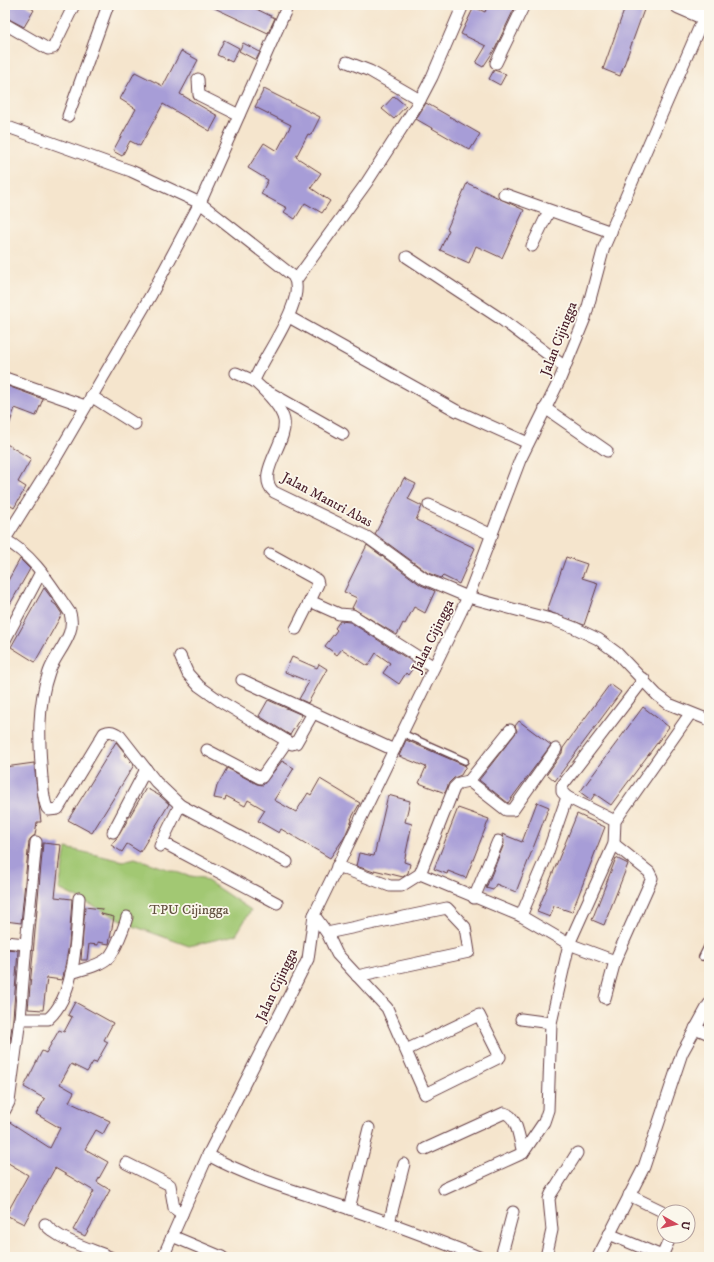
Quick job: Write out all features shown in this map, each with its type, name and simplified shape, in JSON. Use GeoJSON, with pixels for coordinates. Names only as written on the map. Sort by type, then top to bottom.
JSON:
{"type":"FeatureCollection","features":[{"type":"Feature","properties":{"kind":"main road"},"geometry":{"type":"LineString","coordinates":[[679,5],[707,15]]}},
{"type":"Feature","properties":{"kind":"main road"},"geometry":{"type":"LineString","coordinates":[[688,5],[707,15]]}},
{"type":"Feature","properties":{"kind":"street"},"geometry":{"type":"LineString","coordinates":[[5,24],[48,49],[53,48],[74,5]]}},
{"type":"Feature","properties":{"kind":"street"},"geometry":{"type":"LineString","coordinates":[[68,116],[108,5]]}},
{"type":"Feature","properties":{"kind":"street"},"geometry":{"type":"LineString","coordinates":[[287,862],[180,805],[169,796],[120,736],[108,731],[101,739],[58,809],[49,810],[46,808],[40,764],[40,712],[49,671],[70,631],[72,621],[70,613],[41,572],[32,561],[5,539],[54,461],[151,295],[200,203],[288,5]]}},
{"type":"Feature","properties":{"kind":"street"},"geometry":{"type":"LineString","coordinates":[[258,384],[260,368],[289,317],[296,294],[296,280],[367,182],[420,100],[432,77],[463,5]]}},
{"type":"Feature","properties":{"kind":"street"},"geometry":{"type":"LineString","coordinates":[[496,63],[524,5]]}},
{"type":"Feature","properties":{"kind":"street","name":"Jalan Cijingga"},"geometry":{"type":"LineString","coordinates":[[163,1257],[208,1155],[308,959],[314,915],[468,597],[528,443],[565,367],[585,318],[604,247],[668,104],[685,59],[707,15]]}},
{"type":"Feature","properties":{"kind":"street"},"geometry":{"type":"LineString","coordinates":[[347,62],[370,71],[420,100]]}},
{"type":"Feature","properties":{"kind":"street"},"geometry":{"type":"LineString","coordinates":[[198,79],[199,95],[239,115]]}},
{"type":"Feature","properties":{"kind":"street"},"geometry":{"type":"LineString","coordinates":[[6,130],[132,171],[200,203],[296,280]]}},
{"type":"Feature","properties":{"kind":"street"},"geometry":{"type":"LineString","coordinates":[[504,194],[611,232]]}},
{"type":"Feature","properties":{"kind":"street"},"geometry":{"type":"LineString","coordinates":[[532,246],[549,211]]}},
{"type":"Feature","properties":{"kind":"street"},"geometry":{"type":"LineString","coordinates":[[407,257],[501,319],[565,367]]}},
{"type":"Feature","properties":{"kind":"street"},"geometry":{"type":"LineString","coordinates":[[289,317],[457,411],[528,443]]}},
{"type":"Feature","properties":{"kind":"street"},"geometry":{"type":"LineString","coordinates":[[236,373],[258,384],[343,434]]}},
{"type":"Feature","properties":{"kind":"street"},"geometry":{"type":"LineString","coordinates":[[5,378],[88,401],[135,424]]}},
{"type":"Feature","properties":{"kind":"street","name":"Jalan Mantri Abas"},"geometry":{"type":"LineString","coordinates":[[258,384],[279,410],[284,423],[283,434],[267,477],[267,483],[271,489],[367,537],[425,579],[468,597]]}},
{"type":"Feature","properties":{"kind":"street"},"geometry":{"type":"LineString","coordinates":[[546,408],[607,451]]}},
{"type":"Feature","properties":{"kind":"street"},"geometry":{"type":"LineString","coordinates":[[428,505],[492,534]]}},
{"type":"Feature","properties":{"kind":"street"},"geometry":{"type":"LineString","coordinates":[[270,554],[317,580],[318,584],[296,629]]}},
{"type":"Feature","properties":{"kind":"street"},"geometry":{"type":"LineString","coordinates":[[5,640],[41,572]]}},
{"type":"Feature","properties":{"kind":"street"},"geometry":{"type":"LineString","coordinates":[[468,597],[554,620],[575,628],[608,645],[644,679],[657,695],[670,704],[690,714],[709,720]]}},
{"type":"Feature","properties":{"kind":"street"},"geometry":{"type":"LineString","coordinates":[[310,600],[340,614],[352,615],[434,667]]}},
{"type":"Feature","properties":{"kind":"street"},"geometry":{"type":"LineString","coordinates":[[180,656],[188,674],[199,686],[287,741],[296,744],[313,713]]}},
{"type":"Feature","properties":{"kind":"street"},"geometry":{"type":"LineString","coordinates":[[615,821],[567,797],[562,792],[562,785],[644,679]]}},
{"type":"Feature","properties":{"kind":"street"},"geometry":{"type":"LineString","coordinates":[[242,680],[394,750]]}},
{"type":"Feature","properties":{"kind":"street"},"geometry":{"type":"LineString","coordinates":[[444,1189],[522,1153],[537,1132],[547,1113],[551,1023],[570,944],[614,844],[615,821],[690,714]]}},
{"type":"Feature","properties":{"kind":"street"},"geometry":{"type":"LineString","coordinates":[[337,866],[390,886],[401,886],[420,874],[454,788],[459,783],[469,781],[510,730]]}},
{"type":"Feature","properties":{"kind":"street"},"geometry":{"type":"LineString","coordinates":[[207,750],[260,778],[287,741]]}},
{"type":"Feature","properties":{"kind":"street"},"geometry":{"type":"LineString","coordinates":[[469,781],[506,810],[513,810],[556,749]]}},
{"type":"Feature","properties":{"kind":"street"},"geometry":{"type":"LineString","coordinates":[[113,832],[146,769]]}},
{"type":"Feature","properties":{"kind":"street"},"geometry":{"type":"LineString","coordinates":[[521,916],[547,855],[567,797]]}},
{"type":"Feature","properties":{"kind":"street"},"geometry":{"type":"LineString","coordinates":[[180,805],[161,844],[277,903]]}},
{"type":"Feature","properties":{"kind":"street"},"geometry":{"type":"LineString","coordinates":[[474,898],[498,841]]}},
{"type":"Feature","properties":{"kind":"street"},"geometry":{"type":"LineString","coordinates":[[5,1110],[9,1102],[20,1019],[36,842]]}},
{"type":"Feature","properties":{"kind":"street"},"geometry":{"type":"LineString","coordinates":[[605,998],[616,961],[652,878],[649,872],[614,844]]}},
{"type":"Feature","properties":{"kind":"street"},"geometry":{"type":"LineString","coordinates":[[420,874],[474,898],[521,916],[570,944],[616,961]]}},
{"type":"Feature","properties":{"kind":"street"},"geometry":{"type":"LineString","coordinates":[[20,1019],[44,1020],[52,1016],[64,993],[71,973],[74,958],[79,898]]}},
{"type":"Feature","properties":{"kind":"street"},"geometry":{"type":"LineString","coordinates":[[327,933],[447,908],[465,927],[469,952],[357,976]]}},
{"type":"Feature","properties":{"kind":"street"},"geometry":{"type":"LineString","coordinates":[[314,915],[327,933],[337,954],[387,1008],[425,1094],[500,1057],[479,1015],[406,1050]]}},
{"type":"Feature","properties":{"kind":"street"},"geometry":{"type":"LineString","coordinates":[[71,973],[92,966],[109,957],[124,927],[127,917]]}},
{"type":"Feature","properties":{"kind":"street"},"geometry":{"type":"LineString","coordinates":[[5,942],[26,944]]}},
{"type":"Feature","properties":{"kind":"street"},"geometry":{"type":"LineString","coordinates":[[598,1257],[644,1167],[682,1053],[709,1004]]}},
{"type":"Feature","properties":{"kind":"street"},"geometry":{"type":"LineString","coordinates":[[521,1020],[551,1023]]}},
{"type":"Feature","properties":{"kind":"street"},"geometry":{"type":"LineString","coordinates":[[695,1028],[709,1034]]}},
{"type":"Feature","properties":{"kind":"street"},"geometry":{"type":"LineString","coordinates":[[425,1149],[504,1113],[510,1114],[514,1119],[522,1153]]}},
{"type":"Feature","properties":{"kind":"street"},"geometry":{"type":"LineString","coordinates":[[349,1209],[369,1128]]}},
{"type":"Feature","properties":{"kind":"street"},"geometry":{"type":"LineString","coordinates":[[546,1257],[552,1230],[549,1199],[577,1153]]}},
{"type":"Feature","properties":{"kind":"street"},"geometry":{"type":"LineString","coordinates":[[208,1155],[239,1171],[267,1182],[390,1223],[457,1253],[479,1257]]}},
{"type":"Feature","properties":{"kind":"street"},"geometry":{"type":"LineString","coordinates":[[126,1163],[170,1185],[174,1208],[182,1214]]}},
{"type":"Feature","properties":{"kind":"street"},"geometry":{"type":"LineString","coordinates":[[390,1223],[404,1164]]}},
{"type":"Feature","properties":{"kind":"street"},"geometry":{"type":"LineString","coordinates":[[629,1195],[656,1208]]}},
{"type":"Feature","properties":{"kind":"street"},"geometry":{"type":"LineString","coordinates":[[501,1257],[513,1212]]}},
{"type":"Feature","properties":{"kind":"street"},"geometry":{"type":"LineString","coordinates":[[45,1224],[49,1229],[78,1244],[110,1257]]}},
{"type":"Feature","properties":{"kind":"street"},"geometry":{"type":"LineString","coordinates":[[610,1234],[662,1256],[667,1244]]}},
{"type":"Feature","properties":{"kind":"street"},"geometry":{"type":"LineString","coordinates":[[172,1236],[222,1257]]}},
{"type":"Feature","properties":{"kind":"lane"},"geometry":{"type":"LineString","coordinates":[[402,733],[465,761]]}},
{"type":"Feature","properties":{"kind":"lane"},"geometry":{"type":"LineString","coordinates":[[702,957],[709,943]]}},
{"type":"Feature","properties":{"kind":"green space","name":"TPU Cijingga"},"geometry":{"type":"Polygon","coordinates":[[[66,848],[123,861],[135,858],[185,875],[203,878],[251,910],[236,935],[189,946],[136,927],[59,889],[66,848]]]}},
{"type":"Feature","properties":{"kind":"building"},"geometry":{"type":"Polygon","coordinates":[[[5,5],[26,5],[34,10],[24,27],[5,17],[5,5]]]}},
{"type":"Feature","properties":{"kind":"building"},"geometry":{"type":"Polygon","coordinates":[[[208,5],[248,5],[275,18],[268,33],[208,5]]]}},
{"type":"Feature","properties":{"kind":"building"},"geometry":{"type":"Polygon","coordinates":[[[488,5],[516,5],[495,49],[483,67],[476,63],[486,46],[461,34],[474,7],[485,12],[488,5]]]}},
{"type":"Feature","properties":{"kind":"building"},"geometry":{"type":"Polygon","coordinates":[[[626,5],[639,5],[645,7],[620,76],[603,69],[626,5]]]}},
{"type":"Feature","properties":{"kind":"building"},"geometry":{"type":"Polygon","coordinates":[[[224,40],[239,48],[232,62],[217,55],[224,40]]]}},
{"type":"Feature","properties":{"kind":"building"},"geometry":{"type":"Polygon","coordinates":[[[243,43],[260,52],[256,60],[239,51],[243,43]]]}},
{"type":"Feature","properties":{"kind":"building"},"geometry":{"type":"Polygon","coordinates":[[[181,51],[198,60],[180,94],[218,116],[210,131],[163,104],[140,146],[130,141],[122,156],[113,151],[136,109],[120,99],[135,72],[163,86],[181,51]]]}},
{"type":"Feature","properties":{"kind":"building"},"geometry":{"type":"Polygon","coordinates":[[[494,70],[506,74],[500,85],[489,79],[494,70]]]}},
{"type":"Feature","properties":{"kind":"building"},"geometry":{"type":"Polygon","coordinates":[[[264,89],[320,117],[311,135],[308,134],[296,157],[321,173],[311,188],[330,201],[322,213],[305,203],[295,219],[284,212],[287,208],[261,194],[268,180],[248,168],[264,143],[277,151],[291,125],[255,107],[264,89]]]}},
{"type":"Feature","properties":{"kind":"building"},"geometry":{"type":"Polygon","coordinates":[[[394,96],[406,106],[394,119],[382,109],[394,96]]]}},
{"type":"Feature","properties":{"kind":"building"},"geometry":{"type":"Polygon","coordinates":[[[426,103],[480,134],[470,150],[416,119],[426,103]]]}},
{"type":"Feature","properties":{"kind":"building"},"geometry":{"type":"Polygon","coordinates":[[[467,183],[524,210],[502,258],[476,246],[469,263],[440,250],[449,230],[447,229],[467,183]]]}},
{"type":"Feature","properties":{"kind":"building"},"geometry":{"type":"Polygon","coordinates":[[[5,385],[43,399],[36,416],[15,408],[6,434],[5,385]]]}},
{"type":"Feature","properties":{"kind":"building"},"geometry":{"type":"Polygon","coordinates":[[[5,443],[31,459],[18,482],[26,487],[14,508],[5,502],[5,443]]]}},
{"type":"Feature","properties":{"kind":"building"},"geometry":{"type":"Polygon","coordinates":[[[404,478],[416,484],[408,499],[422,506],[416,520],[475,548],[459,584],[443,576],[441,578],[428,573],[375,534],[404,478]]]}},
{"type":"Feature","properties":{"kind":"building"},"geometry":{"type":"Polygon","coordinates":[[[367,545],[421,585],[435,591],[425,613],[414,607],[397,635],[352,608],[357,598],[344,592],[367,545]]]}},
{"type":"Feature","properties":{"kind":"building"},"geometry":{"type":"Polygon","coordinates":[[[566,557],[587,564],[582,578],[598,583],[584,625],[547,611],[566,557]]]}},
{"type":"Feature","properties":{"kind":"building"},"geometry":{"type":"Polygon","coordinates":[[[20,559],[30,569],[5,613],[5,586],[20,559]]]}},
{"type":"Feature","properties":{"kind":"building"},"geometry":{"type":"Polygon","coordinates":[[[44,588],[53,600],[52,602],[62,614],[35,662],[11,647],[44,588]]]}},
{"type":"Feature","properties":{"kind":"building"},"geometry":{"type":"Polygon","coordinates":[[[340,621],[350,622],[416,664],[408,675],[406,673],[399,684],[383,673],[390,663],[376,653],[368,666],[342,649],[337,655],[325,646],[337,630],[335,628],[340,621]]]}},
{"type":"Feature","properties":{"kind":"building"},"geometry":{"type":"Polygon","coordinates":[[[292,657],[317,668],[319,664],[327,669],[308,703],[299,699],[309,682],[285,672],[292,657]]]}},
{"type":"Feature","properties":{"kind":"building"},"geometry":{"type":"Polygon","coordinates":[[[610,684],[621,692],[555,781],[547,774],[562,753],[563,748],[610,684]]]}},
{"type":"Feature","properties":{"kind":"building"},"geometry":{"type":"Polygon","coordinates":[[[268,700],[302,715],[290,735],[259,716],[268,700]]]}},
{"type":"Feature","properties":{"kind":"building"},"geometry":{"type":"Polygon","coordinates":[[[643,707],[669,727],[611,805],[595,794],[591,800],[580,792],[643,707]]]}},
{"type":"Feature","properties":{"kind":"building"},"geometry":{"type":"Polygon","coordinates":[[[519,721],[551,745],[508,803],[479,780],[515,734],[517,731],[515,726],[519,721]]]}},
{"type":"Feature","properties":{"kind":"building"},"geometry":{"type":"Polygon","coordinates":[[[406,740],[466,766],[461,775],[454,778],[449,783],[445,793],[419,783],[426,767],[399,756],[406,740]]]}},
{"type":"Feature","properties":{"kind":"building"},"geometry":{"type":"Polygon","coordinates":[[[116,742],[125,753],[124,755],[134,765],[92,833],[68,820],[116,742]]]}},
{"type":"Feature","properties":{"kind":"building"},"geometry":{"type":"Polygon","coordinates":[[[282,761],[294,768],[274,800],[296,812],[308,793],[311,795],[320,779],[360,803],[351,819],[352,820],[344,838],[330,858],[281,829],[279,833],[258,821],[265,810],[248,800],[245,806],[226,796],[225,800],[214,798],[217,786],[227,768],[257,784],[263,785],[282,761]]]}},
{"type":"Feature","properties":{"kind":"building"},"geometry":{"type":"Polygon","coordinates":[[[34,763],[41,822],[37,822],[35,835],[29,841],[21,923],[5,921],[5,767],[34,763]]]}},
{"type":"Feature","properties":{"kind":"building"},"geometry":{"type":"Polygon","coordinates":[[[146,788],[160,796],[169,804],[140,852],[127,844],[122,852],[111,845],[119,835],[146,788]]]}},
{"type":"Feature","properties":{"kind":"building"},"geometry":{"type":"Polygon","coordinates":[[[388,795],[410,801],[405,822],[412,824],[404,862],[410,864],[408,873],[403,877],[374,870],[374,872],[356,866],[359,853],[374,856],[388,795]]]}},
{"type":"Feature","properties":{"kind":"building"},"geometry":{"type":"Polygon","coordinates":[[[537,802],[549,807],[516,892],[496,884],[493,890],[486,888],[504,844],[502,834],[522,842],[537,802]]]}},
{"type":"Feature","properties":{"kind":"building"},"geometry":{"type":"Polygon","coordinates":[[[458,808],[489,819],[466,878],[448,871],[447,874],[434,869],[458,808]]]}},
{"type":"Feature","properties":{"kind":"building"},"geometry":{"type":"Polygon","coordinates":[[[577,814],[605,827],[572,912],[554,906],[550,917],[537,912],[577,814]]]}},
{"type":"Feature","properties":{"kind":"building"},"geometry":{"type":"Polygon","coordinates":[[[43,843],[61,845],[55,897],[72,899],[69,945],[63,977],[62,980],[47,978],[43,1010],[28,1009],[43,843]]]}},
{"type":"Feature","properties":{"kind":"building"},"geometry":{"type":"Polygon","coordinates":[[[616,858],[628,864],[604,925],[592,920],[616,858]]]}},
{"type":"Feature","properties":{"kind":"building"},"geometry":{"type":"Polygon","coordinates":[[[85,907],[102,909],[101,914],[114,917],[109,944],[98,942],[98,945],[89,944],[87,960],[81,960],[85,907]]]}},
{"type":"Feature","properties":{"kind":"building"},"geometry":{"type":"Polygon","coordinates":[[[5,949],[18,950],[13,1018],[6,1071],[5,949]]]}},
{"type":"Feature","properties":{"kind":"building"},"geometry":{"type":"Polygon","coordinates":[[[75,1002],[113,1023],[104,1040],[108,1042],[96,1063],[93,1062],[87,1072],[71,1064],[60,1084],[74,1092],[69,1102],[110,1121],[103,1134],[96,1130],[85,1149],[108,1162],[97,1182],[110,1190],[85,1236],[73,1230],[94,1191],[55,1168],[24,1224],[6,1215],[28,1175],[5,1161],[5,1119],[50,1148],[60,1128],[36,1114],[45,1099],[24,1087],[42,1051],[46,1053],[59,1030],[64,1032],[72,1017],[68,1015],[75,1002]]]}}]}
